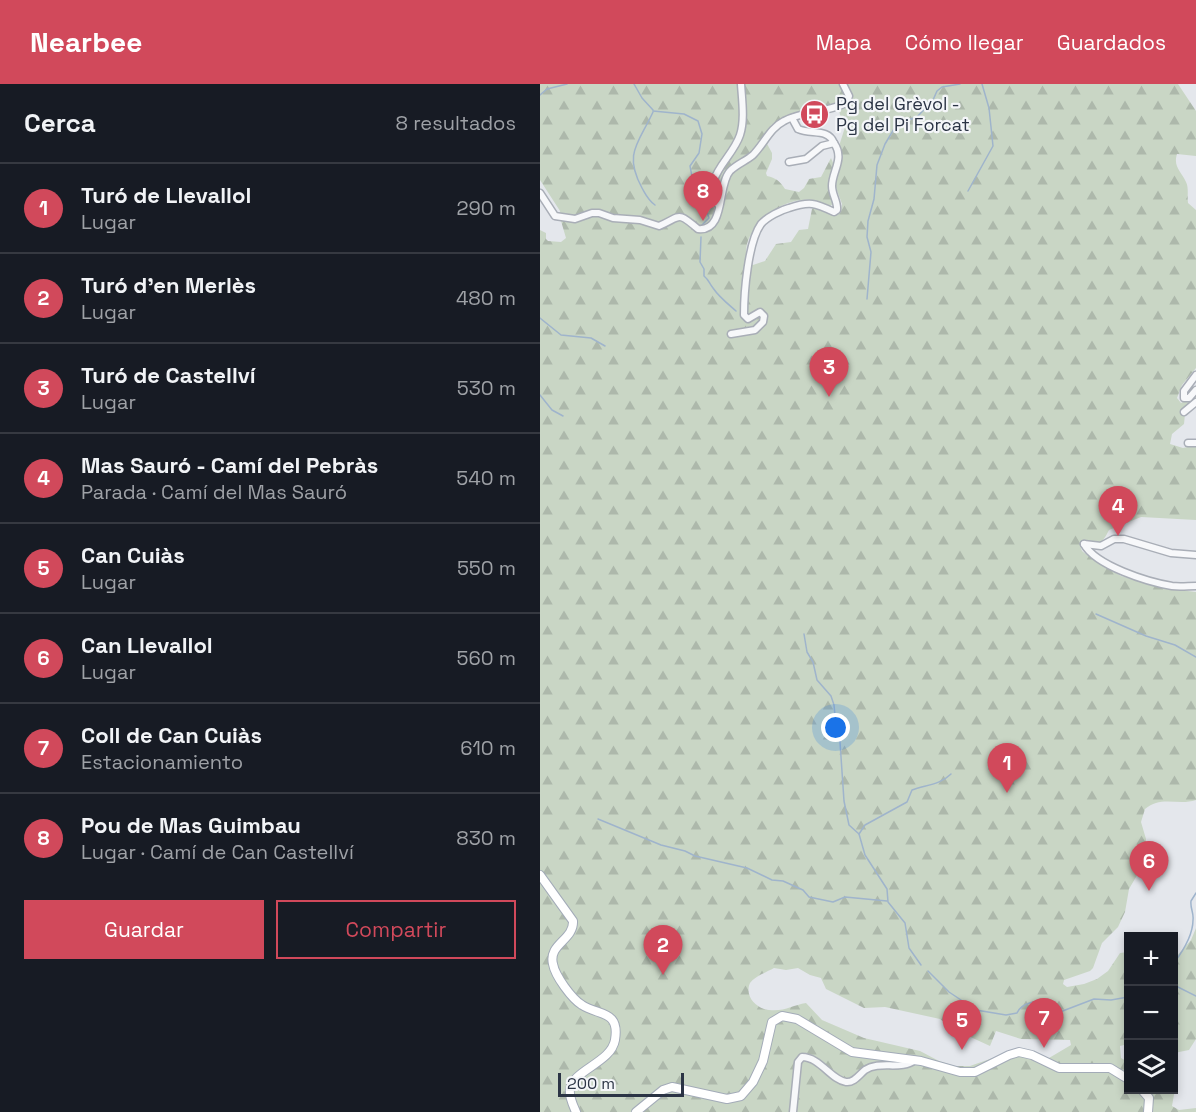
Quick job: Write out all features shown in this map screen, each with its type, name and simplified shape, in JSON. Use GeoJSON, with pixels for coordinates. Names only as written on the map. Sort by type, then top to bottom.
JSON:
{"type":"FeatureCollection","features":[{"type":"Feature","properties":{"kind":"main road"},"geometry":{"type":"LineString","coordinates":[[540,875],[573,921],[573,930],[554,951],[552,958],[554,968],[578,1003],[609,1016],[615,1025],[615,1039],[610,1050],[575,1079],[571,1086],[571,1098],[576,1112]]}},
{"type":"Feature","properties":{"kind":"main road"},"geometry":{"type":"LineString","coordinates":[[636,1112],[663,1090],[672,1087],[727,1100],[741,1096],[748,1090],[759,1072],[765,1057],[772,1022],[782,1016],[797,1019],[852,1052],[915,1060],[971,1072],[978,1071],[1009,1054],[1022,1052],[1059,1068],[1110,1068],[1124,1077]]}},
{"type":"Feature","properties":{"kind":"main road"},"geometry":{"type":"LineString","coordinates":[[1146,1094],[1149,1098],[1148,1112]]}},
{"type":"Feature","properties":{"kind":"street"},"geometry":{"type":"LineString","coordinates":[[719,206],[713,190],[714,181],[740,137],[742,127],[741,84]]}},
{"type":"Feature","properties":{"kind":"street"},"geometry":{"type":"LineString","coordinates":[[540,193],[555,216],[575,219],[599,213],[613,219],[640,220],[659,226],[679,216],[703,230],[714,221],[722,203],[722,186],[729,172],[754,154],[777,125],[792,118],[844,104],[849,98],[843,84]]}},
{"type":"Feature","properties":{"kind":"street"},"geometry":{"type":"LineString","coordinates":[[731,334],[755,330],[763,322],[764,316],[760,312],[748,319],[744,315],[747,276],[754,241],[762,224],[785,209],[809,203],[815,203],[832,212],[837,210],[832,185],[838,167],[838,151],[831,137],[826,133],[810,133],[798,129],[792,118]]}},
{"type":"Feature","properties":{"kind":"street"},"geometry":{"type":"LineString","coordinates":[[789,162],[806,159],[822,146],[834,143]]}},
{"type":"Feature","properties":{"kind":"street"},"geometry":{"type":"LineString","coordinates":[[1196,375],[1184,391],[1184,398],[1189,398],[1196,390]]}},
{"type":"Feature","properties":{"kind":"street"},"geometry":{"type":"LineString","coordinates":[[1184,412],[1196,402]]}},
{"type":"Feature","properties":{"kind":"street"},"geometry":{"type":"LineString","coordinates":[[1188,443],[1196,442]]}},
{"type":"Feature","properties":{"kind":"street"},"geometry":{"type":"LineString","coordinates":[[1196,555],[1171,553],[1135,541],[1114,539],[1101,546],[1084,544],[1087,549],[1110,565],[1128,574],[1174,587],[1196,586]]}},
{"type":"Feature","properties":{"kind":"street"},"geometry":{"type":"LineString","coordinates":[[793,1112],[798,1062],[801,1058],[811,1059],[847,1082],[854,1080],[872,1067],[909,1064],[915,1060]]}},
{"type":"Feature","properties":{"kind":"green space"},"geometry":{"type":"Polygon","coordinates":[[[540,84],[1178,84],[1196,111],[1196,156],[1177,154],[1176,162],[1187,184],[1188,203],[1196,210],[1196,368],[1182,385],[1177,398],[1181,403],[1196,395],[1196,400],[1185,414],[1184,424],[1172,434],[1170,444],[1183,448],[1196,445],[1196,520],[1141,517],[1109,530],[1099,543],[1080,545],[1082,551],[1087,555],[1121,576],[1164,588],[1196,592],[1196,800],[1157,803],[1145,809],[1141,822],[1146,839],[1146,856],[1129,889],[1125,912],[1118,927],[1102,943],[1093,968],[1064,980],[1063,984],[1067,987],[1097,979],[1108,971],[1120,953],[1124,952],[1124,1045],[1120,1046],[1121,1058],[1124,1060],[1124,1094],[1174,1094],[1172,1106],[1179,1110],[1196,1108],[1196,1112],[540,1112],[540,230],[546,233],[548,241],[561,242],[566,238],[560,211],[540,180],[540,84]],[[829,107],[792,114],[771,125],[765,140],[772,153],[767,176],[775,179],[785,189],[799,192],[809,179],[821,177],[831,158],[834,165],[833,204],[830,206],[817,201],[795,201],[774,210],[757,225],[747,244],[746,258],[753,265],[765,261],[776,244],[791,242],[799,230],[808,229],[812,209],[815,207],[832,215],[841,211],[842,204],[835,185],[841,166],[840,143],[846,124],[842,121],[838,108],[829,107]],[[774,968],[750,983],[750,997],[756,1005],[764,1009],[779,1010],[806,1003],[822,1020],[864,1038],[920,1051],[955,1066],[970,1066],[1007,1053],[1049,1058],[1071,1045],[1070,1040],[1021,1039],[996,1031],[990,1046],[953,1029],[940,1019],[885,1007],[864,1008],[826,989],[821,978],[798,968],[786,970],[774,968]]]}},
{"type":"Feature","properties":{"kind":"green space"},"geometry":{"type":"Polygon","coordinates":[[[1196,928],[1196,1039],[1189,1050],[1178,1052],[1178,955],[1191,940],[1196,928]]]}},
{"type":"Feature","properties":{"kind":"waterway"},"geometry":{"type":"LineString","coordinates":[[540,95],[547,89],[567,84]]}},
{"type":"Feature","properties":{"kind":"waterway"},"geometry":{"type":"LineString","coordinates":[[634,84],[642,98],[653,110]]}},
{"type":"Feature","properties":{"kind":"waterway"},"geometry":{"type":"LineString","coordinates":[[867,299],[871,252],[867,237],[868,221],[874,199],[877,165],[885,144],[894,129],[905,121],[917,117],[933,100],[937,91],[942,87],[960,84]]}},
{"type":"Feature","properties":{"kind":"waterway"},"geometry":{"type":"LineString","coordinates":[[968,191],[993,146],[989,108],[982,84]]}},
{"type":"Feature","properties":{"kind":"waterway"},"geometry":{"type":"LineString","coordinates":[[653,111],[684,114],[698,121],[702,134],[699,153],[690,166],[694,187],[703,201],[709,218],[702,225]]}},
{"type":"Feature","properties":{"kind":"waterway"},"geometry":{"type":"LineString","coordinates":[[653,112],[638,140],[633,157],[636,176],[647,197],[655,205]]}},
{"type":"Feature","properties":{"kind":"waterway"},"geometry":{"type":"LineString","coordinates":[[701,237],[700,262],[704,269],[704,276],[718,294],[736,311]]}},
{"type":"Feature","properties":{"kind":"waterway"},"geometry":{"type":"LineString","coordinates":[[540,318],[561,335],[591,338],[605,346]]}},
{"type":"Feature","properties":{"kind":"waterway"},"geometry":{"type":"LineString","coordinates":[[540,395],[552,410],[563,416]]}},
{"type":"Feature","properties":{"kind":"waterway"},"geometry":{"type":"LineString","coordinates":[[1096,614],[1146,636],[1175,645],[1196,657]]}},
{"type":"Feature","properties":{"kind":"waterway"},"geometry":{"type":"LineString","coordinates":[[804,634],[807,652],[813,662],[817,680],[831,696],[834,705],[840,742],[844,801],[849,825],[859,834],[865,855],[887,889],[888,902],[905,923],[909,948],[921,965]]}},
{"type":"Feature","properties":{"kind":"waterway"},"geometry":{"type":"LineString","coordinates":[[859,834],[865,825],[907,802],[912,790],[937,783],[951,774]]}},
{"type":"Feature","properties":{"kind":"waterway"},"geometry":{"type":"LineString","coordinates":[[598,819],[661,845],[695,856],[747,868],[772,880],[783,881],[803,890],[809,897],[833,902],[845,897],[887,901]]}},
{"type":"Feature","properties":{"kind":"waterway"},"geometry":{"type":"LineString","coordinates":[[1178,957],[1193,926],[1191,901],[1196,893]]}},
{"type":"Feature","properties":{"kind":"waterway"},"geometry":{"type":"LineString","coordinates":[[928,971],[949,992],[976,1010],[1006,1015],[1017,1013],[1026,1004],[1035,1002],[1048,1003],[1060,1012],[1094,999],[1124,998]]}},
{"type":"Feature","properties":{"kind":"waterway"},"geometry":{"type":"LineString","coordinates":[[1176,986],[1196,996]]}},
{"type":"Feature","properties":{"kind":"place","name":"Pg del Grèvol - Pg del Pi Forcat"},"geometry":{"type":"Point","coordinates":[815,114]}},
{"type":"Feature","properties":{"kind":"place","name":"Pou de Mas Guimbau"},"geometry":{"type":"Point","coordinates":[703,221]}},
{"type":"Feature","properties":{"kind":"place","name":"Turó de Castellví"},"geometry":{"type":"Point","coordinates":[829,397]}},
{"type":"Feature","properties":{"kind":"place","name":"Mas Sauró - Camí del Pebràs"},"geometry":{"type":"Point","coordinates":[1118,536]}},
{"type":"Feature","properties":{"kind":"place","name":"Turó de Llevallol"},"geometry":{"type":"Point","coordinates":[1007,793]}},
{"type":"Feature","properties":{"kind":"place","name":"Can Llevallol"},"geometry":{"type":"Point","coordinates":[1149,891]}},
{"type":"Feature","properties":{"kind":"place","name":"Turó d'en Merlès"},"geometry":{"type":"Point","coordinates":[663,975]}},
{"type":"Feature","properties":{"kind":"place","name":"Coll de Can Cuiàs"},"geometry":{"type":"Point","coordinates":[1044,1048]}},
{"type":"Feature","properties":{"kind":"place","name":"Can Cuiàs"},"geometry":{"type":"Point","coordinates":[962,1050]}}]}
